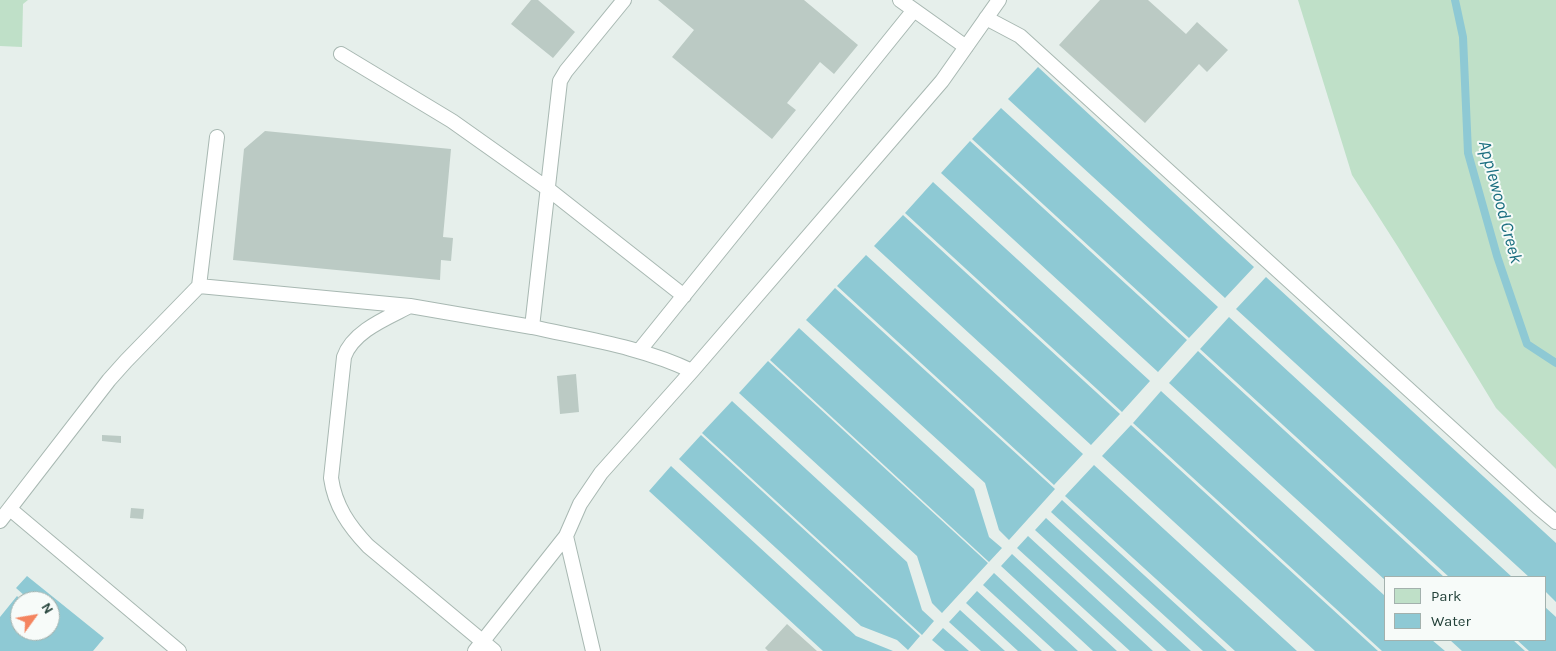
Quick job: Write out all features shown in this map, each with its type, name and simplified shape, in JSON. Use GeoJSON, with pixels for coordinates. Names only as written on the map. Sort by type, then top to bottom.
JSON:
{"type":"FeatureCollection","features":[{"type":"Feature","properties":{"kind":"lane"},"geometry":{"type":"LineString","coordinates":[[532,327],[560,81],[624,0]]}},
{"type":"Feature","properties":{"kind":"lane"},"geometry":{"type":"LineString","coordinates":[[900,0],[966,47]]}},
{"type":"Feature","properties":{"kind":"lane"},"geometry":{"type":"LineString","coordinates":[[479,646],[566,536],[580,504],[601,473],[692,371],[942,81],[998,0]]}},
{"type":"Feature","properties":{"kind":"lane"},"geometry":{"type":"LineString","coordinates":[[639,351],[914,10]]}},
{"type":"Feature","properties":{"kind":"lane"},"geometry":{"type":"LineString","coordinates":[[986,18],[1020,36],[1556,522]]}},
{"type":"Feature","properties":{"kind":"lane"},"geometry":{"type":"LineString","coordinates":[[341,54],[452,121],[548,189],[684,296]]}},
{"type":"Feature","properties":{"kind":"lane"},"geometry":{"type":"LineString","coordinates":[[0,521],[109,380],[200,286],[217,138]]}},
{"type":"Feature","properties":{"kind":"lane"},"geometry":{"type":"LineString","coordinates":[[200,286],[410,306],[532,327],[639,351],[692,371]]}},
{"type":"Feature","properties":{"kind":"lane"},"geometry":{"type":"LineString","coordinates":[[410,306],[367,330],[346,351],[331,478],[333,493],[347,520],[368,546],[479,646],[494,651]]}},
{"type":"Feature","properties":{"kind":"lane"},"geometry":{"type":"LineString","coordinates":[[10,509],[180,651]]}},
{"type":"Feature","properties":{"kind":"lane"},"geometry":{"type":"LineString","coordinates":[[566,536],[593,651]]}},
{"type":"Feature","properties":{"kind":"green space"},"geometry":{"type":"Polygon","coordinates":[[[0,0],[28,0],[23,4],[22,47],[0,46],[0,0]]]}},
{"type":"Feature","properties":{"kind":"green space"},"geometry":{"type":"Polygon","coordinates":[[[1298,0],[1556,0],[1556,469],[1496,408],[1352,175],[1298,0]]]}},
{"type":"Feature","properties":{"kind":"water"},"geometry":{"type":"Polygon","coordinates":[[[1038,67],[1254,267],[1225,298],[1008,99],[1038,67]]]}},
{"type":"Feature","properties":{"kind":"water"},"geometry":{"type":"Polygon","coordinates":[[[1001,108],[1218,307],[1189,338],[972,139],[1001,108]]]}},
{"type":"Feature","properties":{"kind":"water"},"geometry":{"type":"Polygon","coordinates":[[[970,141],[1187,340],[1158,372],[941,173],[970,141]]]}},
{"type":"Feature","properties":{"kind":"water"},"geometry":{"type":"Polygon","coordinates":[[[933,182],[1150,381],[1122,412],[905,213],[933,182]]]}},
{"type":"Feature","properties":{"kind":"water"},"geometry":{"type":"Polygon","coordinates":[[[903,215],[1120,414],[1091,445],[874,246],[903,215]]]}},
{"type":"Feature","properties":{"kind":"water"},"geometry":{"type":"Polygon","coordinates":[[[866,255],[1083,454],[1054,485],[837,286],[866,255]]]}},
{"type":"Feature","properties":{"kind":"water"},"geometry":{"type":"Polygon","coordinates":[[[1266,277],[1556,543],[1556,602],[1546,592],[1546,576],[1528,576],[1236,309],[1266,277]]]}},
{"type":"Feature","properties":{"kind":"water"},"geometry":{"type":"Polygon","coordinates":[[[835,288],[1055,489],[1009,540],[999,530],[985,483],[806,320],[835,288]]]}},
{"type":"Feature","properties":{"kind":"water"},"geometry":{"type":"Polygon","coordinates":[[[1229,317],[1511,576],[1448,576],[1200,349],[1229,317]]]}},
{"type":"Feature","properties":{"kind":"water"},"geometry":{"type":"Polygon","coordinates":[[[799,328],[974,489],[989,537],[1002,548],[989,562],[770,360],[799,328]]]}},
{"type":"Feature","properties":{"kind":"water"},"geometry":{"type":"Polygon","coordinates":[[[1198,351],[1443,576],[1384,576],[1384,579],[1169,383],[1198,351]]]}},
{"type":"Feature","properties":{"kind":"water"},"geometry":{"type":"Polygon","coordinates":[[[768,361],[988,563],[942,613],[932,603],[917,556],[739,393],[768,361]]]}},
{"type":"Feature","properties":{"kind":"water"},"geometry":{"type":"Polygon","coordinates":[[[1161,391],[1384,595],[1384,641],[1433,641],[1445,651],[1382,651],[1133,423],[1161,391]]]}},
{"type":"Feature","properties":{"kind":"water"},"geometry":{"type":"Polygon","coordinates":[[[732,401],[907,562],[922,610],[934,621],[922,635],[702,433],[732,401]]]}},
{"type":"Feature","properties":{"kind":"water"},"geometry":{"type":"Polygon","coordinates":[[[1131,425],[1378,651],[1315,651],[1102,456],[1131,425]]]}},
{"type":"Feature","properties":{"kind":"water"},"geometry":{"type":"Polygon","coordinates":[[[701,435],[920,636],[908,650],[897,640],[861,626],[679,459],[701,435]]]}},
{"type":"Feature","properties":{"kind":"water"},"geometry":{"type":"Polygon","coordinates":[[[1094,465],[1297,651],[1235,651],[1065,496],[1094,465]]]}},
{"type":"Feature","properties":{"kind":"water"},"geometry":{"type":"Polygon","coordinates":[[[671,466],[856,636],[893,651],[823,651],[649,491],[671,466]]]}},
{"type":"Feature","properties":{"kind":"water"},"geometry":{"type":"Polygon","coordinates":[[[1062,500],[1227,651],[1203,651],[1051,512],[1062,500]]]}},
{"type":"Feature","properties":{"kind":"water"},"geometry":{"type":"Polygon","coordinates":[[[1046,518],[1191,651],[1167,651],[1035,530],[1046,518]]]}},
{"type":"Feature","properties":{"kind":"water"},"geometry":{"type":"Polygon","coordinates":[[[1028,536],[1153,651],[1130,651],[1017,548],[1028,536]]]}},
{"type":"Feature","properties":{"kind":"water"},"geometry":{"type":"Polygon","coordinates":[[[1012,554],[1117,651],[1093,651],[1001,566],[1012,554]]]}},
{"type":"Feature","properties":{"kind":"water"},"geometry":{"type":"Polygon","coordinates":[[[994,573],[1078,651],[1055,651],[983,585],[994,573]]]}},
{"type":"Feature","properties":{"kind":"water"},"geometry":{"type":"Polygon","coordinates":[[[27,576],[46,591],[19,591],[16,588],[27,576]]]}},
{"type":"Feature","properties":{"kind":"water"},"geometry":{"type":"Polygon","coordinates":[[[977,591],[1042,651],[1018,651],[966,603],[977,591]]]}},
{"type":"Feature","properties":{"kind":"water"},"geometry":{"type":"Polygon","coordinates":[[[60,603],[104,638],[93,651],[0,651],[0,617],[10,605],[10,641],[60,641],[60,603]]]}},
{"type":"Feature","properties":{"kind":"water"},"geometry":{"type":"Polygon","coordinates":[[[1546,608],[1556,617],[1556,651],[1529,651],[1518,641],[1546,641],[1546,608]]]}},
{"type":"Feature","properties":{"kind":"water"},"geometry":{"type":"Polygon","coordinates":[[[960,610],[1005,651],[981,651],[949,622],[960,610]]]}},
{"type":"Feature","properties":{"kind":"water"},"geometry":{"type":"Polygon","coordinates":[[[943,628],[969,651],[945,651],[932,640],[943,628]]]}},
{"type":"Feature","properties":{"kind":"water"},"geometry":{"type":"Polygon","coordinates":[[[1451,641],[1514,641],[1525,651],[1462,651],[1451,641]]]}},
{"type":"Feature","properties":{"kind":"building"},"geometry":{"type":"Polygon","coordinates":[[[531,0],[538,0],[575,32],[553,58],[511,24],[531,0]]]}},
{"type":"Feature","properties":{"kind":"building"},"geometry":{"type":"Polygon","coordinates":[[[658,0],[804,0],[858,45],[834,74],[820,62],[787,103],[796,110],[772,139],[672,57],[694,30],[658,0]]]}},
{"type":"Feature","properties":{"kind":"building"},"geometry":{"type":"Polygon","coordinates":[[[1100,0],[1148,0],[1186,34],[1197,22],[1228,50],[1207,72],[1199,64],[1145,123],[1059,45],[1100,0]]]}},
{"type":"Feature","properties":{"kind":"building"},"geometry":{"type":"Polygon","coordinates":[[[265,131],[451,149],[443,237],[453,238],[451,261],[441,260],[440,280],[233,260],[244,149],[265,131]]]}},
{"type":"Feature","properties":{"kind":"building"},"geometry":{"type":"Polygon","coordinates":[[[576,374],[579,412],[560,414],[557,376],[576,374]]]}},
{"type":"Feature","properties":{"kind":"building"},"geometry":{"type":"Polygon","coordinates":[[[102,435],[121,436],[121,443],[102,441],[102,435]]]}},
{"type":"Feature","properties":{"kind":"building"},"geometry":{"type":"Polygon","coordinates":[[[131,508],[144,509],[143,519],[130,518],[131,508]]]}},
{"type":"Feature","properties":{"kind":"building"},"geometry":{"type":"Polygon","coordinates":[[[787,624],[817,651],[768,651],[765,648],[787,624]]]}},
{"type":"Feature","properties":{"kind":"waterway","name":"Applewood Creek"},"geometry":{"type":"LineString","coordinates":[[1455,0],[1463,37],[1468,153],[1497,256],[1527,344],[1556,363]]}}]}
